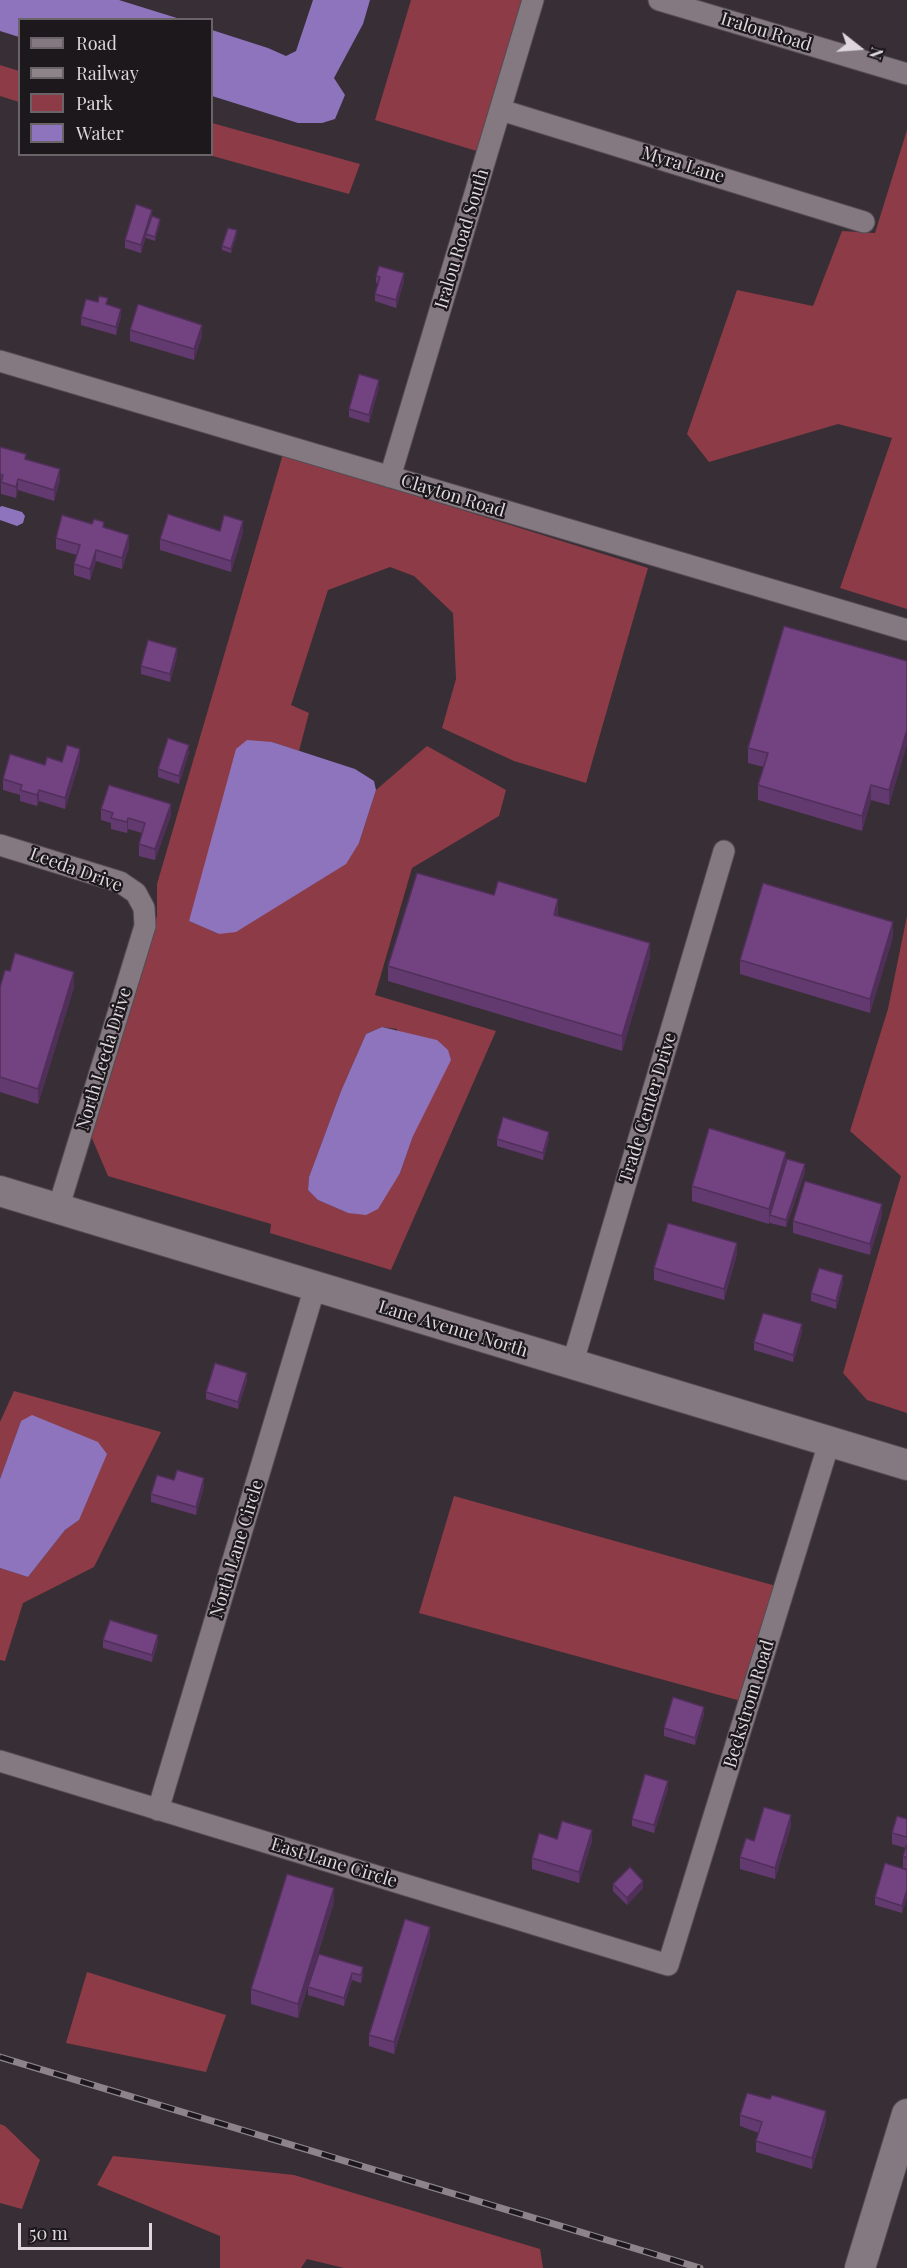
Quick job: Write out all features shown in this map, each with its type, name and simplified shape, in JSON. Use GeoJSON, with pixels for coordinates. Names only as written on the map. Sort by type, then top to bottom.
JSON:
{"type":"FeatureCollection","features":[{"type":"Feature","properties":{"kind":"main road","name":"Lane Avenue North"},"geometry":{"type":"LineString","coordinates":[[0,1191],[907,1465]]}},
{"type":"Feature","properties":{"kind":"main road"},"geometry":{"type":"LineString","coordinates":[[860,2268],[907,2114]]}},
{"type":"Feature","properties":{"kind":"street","name":"Iralou Road South"},"geometry":{"type":"LineString","coordinates":[[390,477],[533,0]]}},
{"type":"Feature","properties":{"kind":"street","name":"Iralou Road"},"geometry":{"type":"LineString","coordinates":[[659,0],[907,74]]}},
{"type":"Feature","properties":{"kind":"street","name":"Myra Lane"},"geometry":{"type":"LineString","coordinates":[[501,110],[864,222]]}},
{"type":"Feature","properties":{"kind":"street","name":"Clayton Road"},"geometry":{"type":"LineString","coordinates":[[0,361],[907,630]]}},
{"type":"Feature","properties":{"kind":"street","name":"Leeda Drive"},"geometry":{"type":"LineString","coordinates":[[0,844],[120,882],[136,893],[144,908]]}},
{"type":"Feature","properties":{"kind":"street","name":"Trade Center Drive"},"geometry":{"type":"LineString","coordinates":[[572,1365],[724,851]]}},
{"type":"Feature","properties":{"kind":"street","name":"North Leeda Drive"},"geometry":{"type":"LineString","coordinates":[[58,1209],[145,926],[144,908]]}},
{"type":"Feature","properties":{"kind":"street","name":"North Lane Circle"},"geometry":{"type":"LineString","coordinates":[[158,1810],[315,1287]]}},
{"type":"Feature","properties":{"kind":"street","name":"Beckstrom Road"},"geometry":{"type":"LineString","coordinates":[[668,1965],[829,1443]]}},
{"type":"Feature","properties":{"kind":"street","name":"East Lane Circle"},"geometry":{"type":"LineString","coordinates":[[0,1761],[668,1965]]}},
{"type":"Feature","properties":{"kind":"green space"},"geometry":{"type":"Polygon","coordinates":[[[411,0],[524,0],[480,152],[375,120],[411,0]]]}},
{"type":"Feature","properties":{"kind":"green space"},"geometry":{"type":"Polygon","coordinates":[[[0,65],[18,71],[18,102],[0,96],[0,65]]]}},
{"type":"Feature","properties":{"kind":"green space"},"geometry":{"type":"Polygon","coordinates":[[[213,123],[360,164],[349,194],[213,156],[213,123]]]}},
{"type":"Feature","properties":{"kind":"green space"},"geometry":{"type":"Polygon","coordinates":[[[907,130],[907,609],[840,588],[892,438],[838,424],[709,462],[687,434],[737,290],[813,306],[842,231],[875,233],[907,130]]]}},
{"type":"Feature","properties":{"kind":"green space"},"geometry":{"type":"Polygon","coordinates":[[[283,454],[648,568],[586,783],[514,761],[442,728],[456,679],[453,613],[414,576],[390,567],[328,590],[291,705],[309,713],[299,751],[272,742],[189,921],[219,934],[359,843],[376,790],[427,746],[506,790],[499,816],[412,868],[375,995],[496,1031],[391,1270],[270,1233],[271,1224],[108,1176],[91,1136],[157,916],[157,884],[283,454]],[[382,1027],[366,1034],[341,1091],[309,1177],[308,1190],[318,1200],[348,1213],[400,1173],[413,1136],[397,1029],[382,1027]]]}},
{"type":"Feature","properties":{"kind":"green space"},"geometry":{"type":"Polygon","coordinates":[[[907,916],[907,1413],[867,1400],[843,1373],[901,1176],[850,1131],[888,1009],[907,916]]]}},
{"type":"Feature","properties":{"kind":"green space"},"geometry":{"type":"Polygon","coordinates":[[[14,1391],[161,1432],[94,1567],[23,1603],[5,1661],[0,1660],[0,1568],[28,1577],[65,1530],[79,1520],[21,1421],[0,1479],[0,1422],[14,1391]]]}},
{"type":"Feature","properties":{"kind":"green space"},"geometry":{"type":"Polygon","coordinates":[[[454,1496],[776,1586],[741,1701],[419,1613],[454,1496]]]}},
{"type":"Feature","properties":{"kind":"green space"},"geometry":{"type":"Polygon","coordinates":[[[87,1972],[226,2015],[206,2072],[66,2043],[87,1972]]]}},
{"type":"Feature","properties":{"kind":"green space"},"geometry":{"type":"Polygon","coordinates":[[[0,2124],[5,2126],[40,2160],[22,2209],[0,2203],[0,2124]]]}},
{"type":"Feature","properties":{"kind":"green space"},"geometry":{"type":"Polygon","coordinates":[[[113,2156],[294,2175],[540,2249],[543,2268],[344,2268],[307,2259],[301,2268],[220,2268],[220,2236],[97,2185],[113,2156]]]}},
{"type":"Feature","properties":{"kind":"water"},"geometry":{"type":"Polygon","coordinates":[[[0,0],[119,0],[177,18],[18,18],[18,37],[0,31],[0,0]]]}},
{"type":"Feature","properties":{"kind":"water"},"geometry":{"type":"Polygon","coordinates":[[[313,0],[370,0],[363,24],[334,78],[345,95],[335,119],[322,123],[298,123],[213,96],[213,30],[286,56],[296,51],[313,0]]]}},
{"type":"Feature","properties":{"kind":"water"},"geometry":{"type":"Polygon","coordinates":[[[0,507],[22,512],[25,516],[23,523],[17,526],[0,520],[0,507]]]}},
{"type":"Feature","properties":{"kind":"water"},"geometry":{"type":"Polygon","coordinates":[[[247,740],[272,742],[355,769],[374,781],[376,790],[359,843],[346,864],[236,932],[219,934],[189,921],[236,749],[247,740]]]}},
{"type":"Feature","properties":{"kind":"water"},"geometry":{"type":"Polygon","coordinates":[[[382,1027],[437,1040],[448,1050],[451,1060],[413,1136],[400,1173],[378,1209],[366,1215],[348,1213],[318,1200],[308,1190],[309,1177],[341,1091],[366,1034],[382,1027]]]}},
{"type":"Feature","properties":{"kind":"water"},"geometry":{"type":"Polygon","coordinates":[[[32,1415],[98,1442],[107,1454],[79,1520],[65,1530],[28,1577],[0,1568],[0,1479],[21,1421],[32,1415]]]}},
{"type":"Feature","properties":{"kind":"building"},"geometry":{"type":"Polygon","coordinates":[[[136,204],[152,210],[141,245],[125,240],[136,204]]]}},
{"type":"Feature","properties":{"kind":"building"},"geometry":{"type":"Polygon","coordinates":[[[152,216],[160,219],[155,237],[146,234],[152,216]]]}},
{"type":"Feature","properties":{"kind":"building"},"geometry":{"type":"Polygon","coordinates":[[[228,228],[237,230],[231,249],[222,246],[228,228]]]}},
{"type":"Feature","properties":{"kind":"building"},"geometry":{"type":"Polygon","coordinates":[[[379,266],[404,273],[396,300],[375,294],[380,277],[376,276],[379,266]]]}},
{"type":"Feature","properties":{"kind":"building"},"geometry":{"type":"Polygon","coordinates":[[[99,296],[108,298],[106,304],[121,309],[116,327],[81,317],[86,299],[98,302],[99,296]]]}},
{"type":"Feature","properties":{"kind":"building"},"geometry":{"type":"Polygon","coordinates":[[[138,304],[202,325],[194,349],[130,330],[138,304]]]}},
{"type":"Feature","properties":{"kind":"building"},"geometry":{"type":"Polygon","coordinates":[[[359,374],[379,380],[369,415],[349,409],[359,374]]]}},
{"type":"Feature","properties":{"kind":"building"},"geometry":{"type":"Polygon","coordinates":[[[0,447],[26,454],[25,459],[60,469],[54,490],[18,479],[16,487],[1,482],[3,475],[0,474],[0,447]]]}},
{"type":"Feature","properties":{"kind":"building"},"geometry":{"type":"Polygon","coordinates":[[[168,514],[220,531],[224,515],[243,521],[231,561],[160,539],[168,514]]]}},
{"type":"Feature","properties":{"kind":"building"},"geometry":{"type":"Polygon","coordinates":[[[62,515],[92,524],[94,519],[104,522],[103,527],[129,535],[122,558],[96,550],[90,569],[74,564],[80,545],[56,538],[62,515]]]}},
{"type":"Feature","properties":{"kind":"building"},"geometry":{"type":"Polygon","coordinates":[[[784,626],[907,661],[907,730],[889,790],[871,785],[862,816],[758,785],[768,753],[748,748],[784,626]]]}},
{"type":"Feature","properties":{"kind":"building"},"geometry":{"type":"Polygon","coordinates":[[[148,640],[177,648],[170,674],[141,666],[148,640]]]}},
{"type":"Feature","properties":{"kind":"building"},"geometry":{"type":"Polygon","coordinates":[[[168,738],[189,745],[179,776],[158,769],[168,738]]]}},
{"type":"Feature","properties":{"kind":"building"},"geometry":{"type":"Polygon","coordinates":[[[67,745],[80,749],[65,798],[39,790],[37,795],[20,790],[22,785],[3,779],[10,754],[45,765],[47,757],[62,762],[67,745]]]}},
{"type":"Feature","properties":{"kind":"building"},"geometry":{"type":"Polygon","coordinates":[[[109,785],[171,804],[155,849],[139,844],[145,823],[128,818],[127,822],[111,818],[113,813],[101,809],[109,785]]]}},
{"type":"Feature","properties":{"kind":"building"},"geometry":{"type":"Polygon","coordinates":[[[417,873],[494,895],[498,881],[558,899],[554,915],[650,943],[622,1036],[388,966],[417,873]]]}},
{"type":"Feature","properties":{"kind":"building"},"geometry":{"type":"Polygon","coordinates":[[[763,883],[893,922],[870,999],[740,960],[763,883]]]}},
{"type":"Feature","properties":{"kind":"building"},"geometry":{"type":"Polygon","coordinates":[[[15,953],[74,972],[38,1089],[0,1077],[0,987],[5,970],[10,971],[15,953]]]}},
{"type":"Feature","properties":{"kind":"building"},"geometry":{"type":"Polygon","coordinates":[[[503,1117],[549,1132],[543,1153],[497,1139],[503,1117]]]}},
{"type":"Feature","properties":{"kind":"building"},"geometry":{"type":"Polygon","coordinates":[[[709,1128],[786,1152],[769,1209],[692,1186],[709,1128]]]}},
{"type":"Feature","properties":{"kind":"building"},"geometry":{"type":"Polygon","coordinates":[[[787,1159],[805,1164],[786,1220],[770,1215],[787,1159]]]}},
{"type":"Feature","properties":{"kind":"building"},"geometry":{"type":"Polygon","coordinates":[[[805,1181],[882,1204],[870,1244],[793,1221],[805,1181]]]}},
{"type":"Feature","properties":{"kind":"building"},"geometry":{"type":"Polygon","coordinates":[[[668,1223],[737,1243],[724,1289],[654,1268],[668,1223]]]}},
{"type":"Feature","properties":{"kind":"building"},"geometry":{"type":"Polygon","coordinates":[[[819,1268],[843,1275],[836,1301],[811,1293],[819,1268]]]}},
{"type":"Feature","properties":{"kind":"building"},"geometry":{"type":"Polygon","coordinates":[[[763,1313],[802,1324],[793,1355],[754,1342],[763,1313]]]}},
{"type":"Feature","properties":{"kind":"building"},"geometry":{"type":"Polygon","coordinates":[[[215,1363],[247,1373],[238,1402],[206,1392],[215,1363]]]}},
{"type":"Feature","properties":{"kind":"building"},"geometry":{"type":"Polygon","coordinates":[[[177,1470],[204,1478],[196,1507],[151,1494],[157,1475],[174,1480],[177,1470]]]}},
{"type":"Feature","properties":{"kind":"building"},"geometry":{"type":"Polygon","coordinates":[[[110,1620],[158,1635],[152,1655],[103,1640],[110,1620]]]}},
{"type":"Feature","properties":{"kind":"building"},"geometry":{"type":"Polygon","coordinates":[[[673,1697],[704,1707],[695,1738],[664,1728],[673,1697]]]}},
{"type":"Feature","properties":{"kind":"building"},"geometry":{"type":"Polygon","coordinates":[[[645,1774],[668,1781],[654,1825],[632,1819],[645,1774]]]}},
{"type":"Feature","properties":{"kind":"building"},"geometry":{"type":"Polygon","coordinates":[[[764,1807],[791,1815],[775,1868],[740,1857],[746,1838],[754,1841],[764,1807]]]}},
{"type":"Feature","properties":{"kind":"building"},"geometry":{"type":"Polygon","coordinates":[[[897,1816],[907,1819],[907,1837],[892,1833],[897,1816]]]}},
{"type":"Feature","properties":{"kind":"building"},"geometry":{"type":"Polygon","coordinates":[[[562,1821],[592,1830],[579,1872],[532,1858],[539,1833],[557,1839],[562,1821]]]}},
{"type":"Feature","properties":{"kind":"building"},"geometry":{"type":"Polygon","coordinates":[[[907,1844],[907,1858],[903,1856],[907,1844]]]}},
{"type":"Feature","properties":{"kind":"building"},"geometry":{"type":"Polygon","coordinates":[[[885,1863],[907,1870],[907,1890],[902,1906],[875,1897],[885,1863]]]}},
{"type":"Feature","properties":{"kind":"building"},"geometry":{"type":"Polygon","coordinates":[[[630,1867],[643,1881],[627,1898],[613,1884],[630,1867]]]}},
{"type":"Feature","properties":{"kind":"building"},"geometry":{"type":"Polygon","coordinates":[[[287,1874],[334,1888],[298,2004],[251,1989],[287,1874]]]}},
{"type":"Feature","properties":{"kind":"building"},"geometry":{"type":"Polygon","coordinates":[[[405,1919],[430,1927],[394,2042],[369,2035],[405,1919]]]}},
{"type":"Feature","properties":{"kind":"building"},"geometry":{"type":"Polygon","coordinates":[[[319,1954],[363,1967],[361,1975],[352,1973],[344,1998],[308,1987],[319,1954]]]}},
{"type":"Feature","properties":{"kind":"building"},"geometry":{"type":"Polygon","coordinates":[[[747,2093],[770,2099],[772,2095],[826,2111],[812,2158],[756,2141],[762,2122],[740,2115],[747,2093]]]}},
{"type":"Feature","properties":{"kind":"railway"},"geometry":{"type":"LineString","coordinates":[[0,2057],[700,2268]]}}]}
